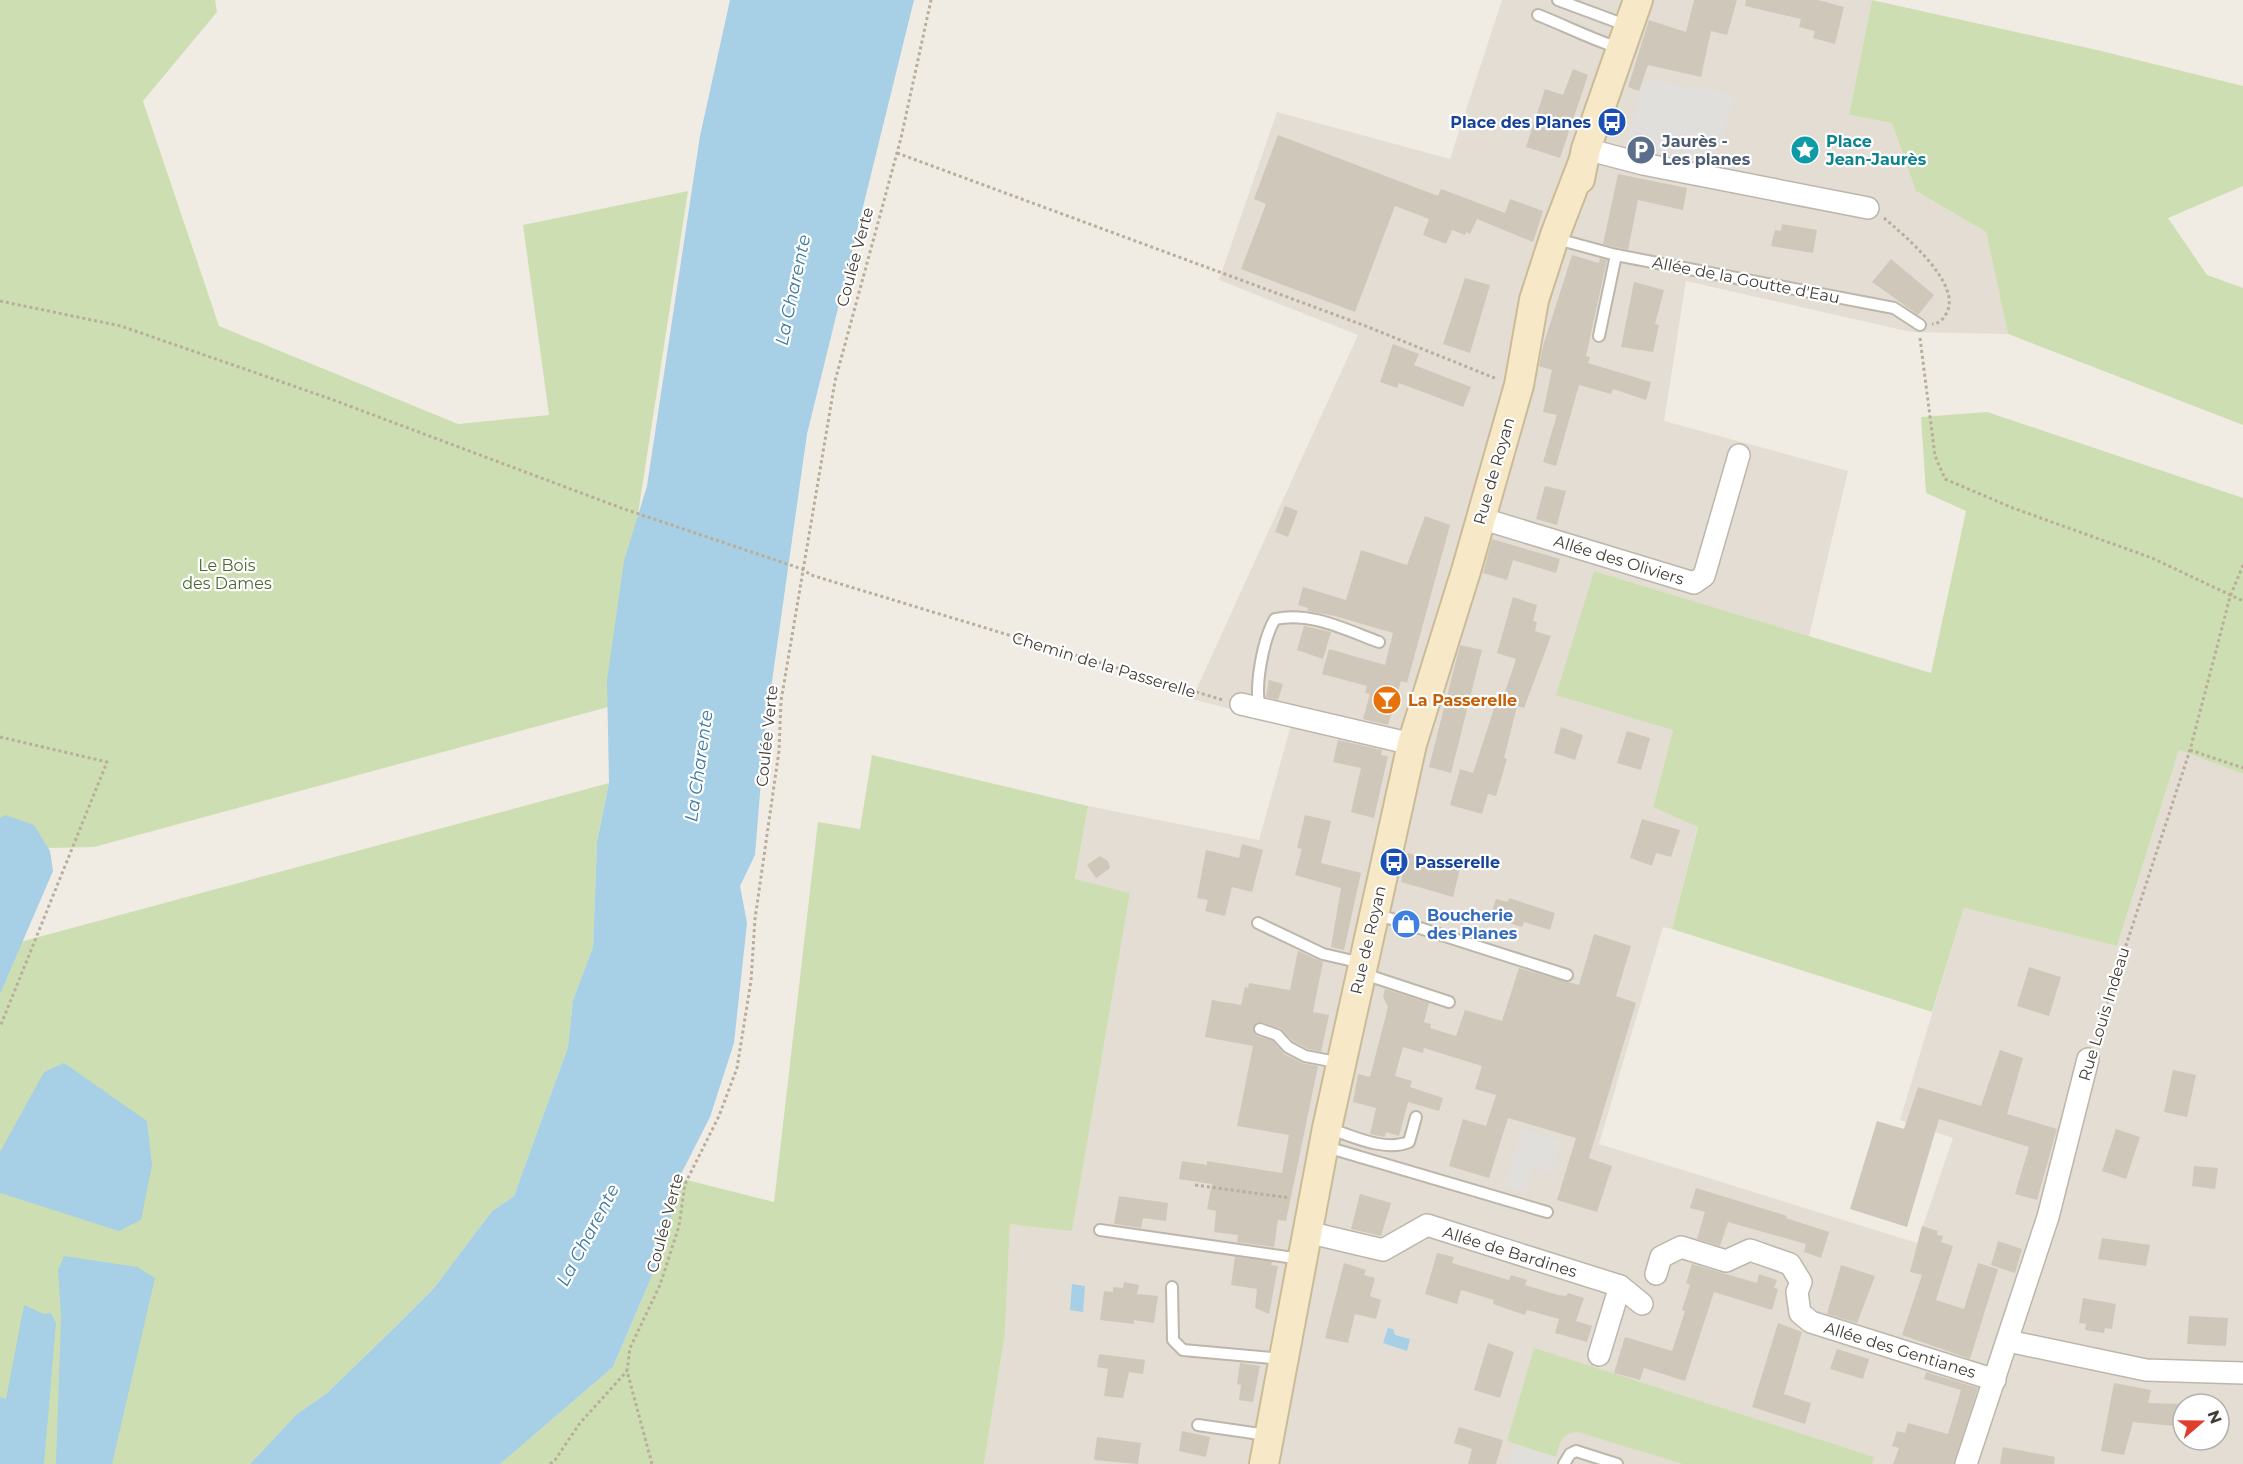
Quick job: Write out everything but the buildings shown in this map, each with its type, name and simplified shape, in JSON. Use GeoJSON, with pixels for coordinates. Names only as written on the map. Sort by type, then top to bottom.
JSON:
{"type":"FeatureCollection","features":[{"type":"Feature","properties":{"kind":"main road","name":"Rue de Royan"},"geometry":{"type":"LineString","coordinates":[[1264,1464],[1325,1137],[1412,744],[1519,385],[1534,300],[1638,0]]}},
{"type":"Feature","properties":{"kind":"main road","name":"Rue de Royan"},"geometry":{"type":"LineString","coordinates":[[1525,356],[1568,242],[1584,155]]}},
{"type":"Feature","properties":{"kind":"street"},"geometry":{"type":"LineString","coordinates":[[1584,155],[1643,164],[1868,208]]}},
{"type":"Feature","properties":{"kind":"street","name":"Allée des Oliviers"},"geometry":{"type":"LineString","coordinates":[[1480,518],[1694,583],[1704,576],[1739,455]]}},
{"type":"Feature","properties":{"kind":"street"},"geometry":{"type":"LineString","coordinates":[[1250,706],[1412,744]]}},
{"type":"Feature","properties":{"kind":"street","name":"Rue Louis Indeau"},"geometry":{"type":"LineString","coordinates":[[1966,1464],[2048,1217],[2088,1059]]}},
{"type":"Feature","properties":{"kind":"street","name":"Allée de Bardines"},"geometry":{"type":"LineString","coordinates":[[1304,1246],[1383,1250],[1427,1225],[1620,1286],[1642,1304]]}},
{"type":"Feature","properties":{"kind":"street","name":"Allée des Gentianes"},"geometry":{"type":"LineString","coordinates":[[1656,1274],[1661,1257],[1681,1247],[1726,1261],[1750,1250],[1790,1264],[1801,1282],[1797,1292],[1800,1313],[1811,1322],[1995,1380]]}},
{"type":"Feature","properties":{"kind":"street"},"geometry":{"type":"LineString","coordinates":[[1599,1355],[1620,1286]]}},
{"type":"Feature","properties":{"kind":"street"},"geometry":{"type":"LineString","coordinates":[[2008,1341],[2146,1370],[2243,1373]]}},
{"type":"Feature","properties":{"kind":"lane"},"geometry":{"type":"LineString","coordinates":[[1558,0],[1626,38]]}},
{"type":"Feature","properties":{"kind":"lane"},"geometry":{"type":"LineString","coordinates":[[1538,15],[1574,29],[1587,38],[1626,38]]}},
{"type":"Feature","properties":{"kind":"lane","name":"Allée de la Goutte d'Eau"},"geometry":{"type":"LineString","coordinates":[[1568,242],[1616,255],[1894,308],[1920,326]]}},
{"type":"Feature","properties":{"kind":"lane"},"geometry":{"type":"LineString","coordinates":[[1599,336],[1616,255]]}},
{"type":"Feature","properties":{"kind":"lane"},"geometry":{"type":"LineString","coordinates":[[1250,706],[1256,694],[1269,629],[1275,619],[1291,616],[1324,622],[1379,642]]}},
{"type":"Feature","properties":{"kind":"lane"},"geometry":{"type":"LineString","coordinates":[[1374,913],[1567,975]]}},
{"type":"Feature","properties":{"kind":"lane"},"geometry":{"type":"LineString","coordinates":[[1258,923],[1323,954],[1449,1002]]}},
{"type":"Feature","properties":{"kind":"lane"},"geometry":{"type":"LineString","coordinates":[[1260,1029],[1277,1035],[1288,1047],[1305,1056],[1341,1063]]}},
{"type":"Feature","properties":{"kind":"lane"},"geometry":{"type":"LineString","coordinates":[[1325,1137],[1398,1146],[1408,1142],[1416,1117]]}},
{"type":"Feature","properties":{"kind":"lane"},"geometry":{"type":"LineString","coordinates":[[1325,1137],[1547,1212]]}},
{"type":"Feature","properties":{"kind":"lane"},"geometry":{"type":"LineString","coordinates":[[1100,1230],[1304,1246]]}},
{"type":"Feature","properties":{"kind":"lane"},"geometry":{"type":"LineString","coordinates":[[1172,1287],[1173,1340],[1183,1350],[1284,1359]]}},
{"type":"Feature","properties":{"kind":"lane"},"geometry":{"type":"LineString","coordinates":[[1198,1425],[1270,1435]]}},
{"type":"Feature","properties":{"kind":"lane"},"geometry":{"type":"LineString","coordinates":[[1564,1464],[1570,1454],[1576,1451],[1617,1464]]}},
{"type":"Feature","properties":{"kind":"path","name":"Coulée Verte"},"geometry":{"type":"LineString","coordinates":[[652,1464],[627,1371],[630,1348],[660,1285],[679,1226],[685,1184],[719,1116],[737,1068],[751,981],[755,919],[779,751],[781,700],[835,381],[897,153],[931,0]]}},
{"type":"Feature","properties":{"kind":"path"},"geometry":{"type":"LineString","coordinates":[[897,153],[1363,325],[1484,375],[1519,385]]}},
{"type":"Feature","properties":{"kind":"path"},"geometry":{"type":"LineString","coordinates":[[1868,208],[1879,212],[1902,233],[1942,278],[1948,293],[1949,307],[1946,315],[1937,324],[1920,326],[1919,344],[1935,456],[1946,479],[2013,508],[2152,558],[2230,597],[2243,601]]}},
{"type":"Feature","properties":{"kind":"path","name":"Chemin de la Passerelle"},"geometry":{"type":"LineString","coordinates":[[0,300],[121,326],[328,398],[624,509],[802,569],[811,575],[1250,706]]}},
{"type":"Feature","properties":{"kind":"path","name":"Rue Louis Indeau"},"geometry":{"type":"LineString","coordinates":[[2088,1059],[2190,750],[2230,597],[2243,565]]}},
{"type":"Feature","properties":{"kind":"path"},"geometry":{"type":"LineString","coordinates":[[0,737],[107,762],[0,1027]]}},
{"type":"Feature","properties":{"kind":"path"},"geometry":{"type":"LineString","coordinates":[[2190,750],[2243,768]]}},
{"type":"Feature","properties":{"kind":"path"},"geometry":{"type":"LineString","coordinates":[[1196,1185],[1312,1201]]}},
{"type":"Feature","properties":{"kind":"path"},"geometry":{"type":"LineString","coordinates":[[550,1464],[580,1423],[627,1371]]}},
{"type":"Feature","properties":{"kind":"shaded area"},"geometry":{"type":"Polygon","coordinates":[[[1502,0],[1872,0],[1849,115],[1892,123],[1916,191],[1986,232],[2008,334],[1911,332],[1686,281],[1664,421],[1848,471],[1809,636],[1594,571],[1582,612],[1673,730],[1653,807],[1698,826],[1672,929],[1663,927],[1599,1144],[1917,1243],[1953,1138],[1900,1120],[1964,908],[2117,946],[2179,750],[2243,774],[2243,1464],[984,1464],[1005,1333],[1010,1224],[1072,1230],[1130,893],[1075,880],[1088,806],[1259,840],[1291,725],[1192,699],[1358,335],[1219,280],[1277,112],[1450,159],[1502,0]]]}},
{"type":"Feature","properties":{"kind":"shaded area"},"geometry":{"type":"Polygon","coordinates":[[[1644,79],[1736,95],[1708,177],[1622,159],[1644,79]]]}},
{"type":"Feature","properties":{"kind":"shaded area"},"geometry":{"type":"Polygon","coordinates":[[[1523,1129],[1561,1141],[1551,1172],[1532,1167],[1525,1191],[1504,1186],[1523,1129]]]}},
{"type":"Feature","properties":{"kind":"shaded area"},"geometry":{"type":"Polygon","coordinates":[[[1515,1445],[1556,1457],[1554,1464],[1509,1464],[1515,1445]]]}},
{"type":"Feature","properties":{"kind":"green space","name":"Le Bois des Dames"},"geometry":{"type":"Polygon","coordinates":[[[0,0],[215,0],[217,12],[143,101],[219,326],[458,424],[549,415],[523,225],[688,191],[608,707],[94,847],[0,849],[0,0]]]}},
{"type":"Feature","properties":{"kind":"green space"},"geometry":{"type":"Polygon","coordinates":[[[1872,0],[2097,50],[2243,86],[2243,186],[2168,218],[2207,275],[2243,288],[2243,425],[2008,334],[1986,232],[1916,191],[1892,123],[1849,115],[1872,0]]]}},
{"type":"Feature","properties":{"kind":"green space"},"geometry":{"type":"Polygon","coordinates":[[[1987,412],[2243,498],[2243,774],[2179,750],[2117,946],[1964,908],[1932,1012],[1672,929],[1698,827],[1653,807],[1673,730],[1556,695],[1594,571],[1931,673],[1966,511],[1926,493],[1921,417],[1987,412]]]}},
{"type":"Feature","properties":{"kind":"green space"},"geometry":{"type":"Polygon","coordinates":[[[872,755],[1088,806],[1075,879],[1130,893],[1072,1231],[1010,1224],[1005,1333],[984,1464],[500,1464],[613,1367],[665,1245],[679,1178],[774,1202],[818,822],[860,829],[872,755]]]}},
{"type":"Feature","properties":{"kind":"green space"},"geometry":{"type":"Polygon","coordinates":[[[609,783],[597,842],[593,947],[573,1000],[568,1047],[514,1196],[492,1211],[434,1288],[327,1393],[297,1414],[250,1464],[15,1464],[0,1420],[0,969],[9,945],[609,783]]]}},
{"type":"Feature","properties":{"kind":"green space"},"geometry":{"type":"Polygon","coordinates":[[[1534,1348],[1874,1457],[1872,1464],[1683,1464],[1578,1432],[1565,1436],[1560,1443],[1556,1457],[1507,1441],[1534,1348]]]}},
{"type":"Feature","properties":{"kind":"water","name":"La Charente"},"geometry":{"type":"Polygon","coordinates":[[[730,0],[914,0],[807,434],[765,731],[755,855],[740,886],[747,923],[734,1043],[710,1117],[679,1178],[665,1245],[613,1367],[500,1464],[250,1464],[297,1414],[327,1393],[434,1288],[492,1211],[514,1196],[568,1047],[573,1000],[593,947],[597,842],[609,783],[607,680],[624,561],[647,486],[700,136],[730,0]]]}},
{"type":"Feature","properties":{"kind":"water"},"geometry":{"type":"Polygon","coordinates":[[[5,815],[34,825],[50,851],[53,871],[0,994],[0,818],[5,815]]]}},
{"type":"Feature","properties":{"kind":"water"},"geometry":{"type":"Polygon","coordinates":[[[64,1063],[147,1121],[152,1165],[141,1220],[119,1231],[0,1193],[0,1152],[44,1072],[64,1063]]]}},
{"type":"Feature","properties":{"kind":"water"},"geometry":{"type":"Polygon","coordinates":[[[64,1256],[137,1267],[155,1278],[112,1464],[56,1464],[61,1316],[58,1270],[64,1256]]]}},
{"type":"Feature","properties":{"kind":"water"},"geometry":{"type":"Polygon","coordinates":[[[1072,1284],[1085,1286],[1083,1312],[1070,1310],[1072,1284]]]}},
{"type":"Feature","properties":{"kind":"water"},"geometry":{"type":"Polygon","coordinates":[[[24,1305],[44,1314],[51,1313],[56,1323],[44,1464],[0,1464],[0,1397],[6,1399],[24,1305]]]}},
{"type":"Feature","properties":{"kind":"water"},"geometry":{"type":"Polygon","coordinates":[[[1388,1328],[1393,1329],[1395,1335],[1410,1339],[1407,1351],[1383,1343],[1388,1328]]]}},
{"type":"Feature","properties":{"kind":"place","name":"Place des Planes"},"geometry":{"type":"Point","coordinates":[1612,122]}},
{"type":"Feature","properties":{"kind":"place","name":"Jaurès - Les planes"},"geometry":{"type":"Point","coordinates":[1641,150]}},
{"type":"Feature","properties":{"kind":"place","name":"Place Jean-Jaurès"},"geometry":{"type":"Point","coordinates":[1805,150]}},
{"type":"Feature","properties":{"kind":"place","name":"La Passerelle"},"geometry":{"type":"Point","coordinates":[1387,700]}},
{"type":"Feature","properties":{"kind":"place","name":"Passerelle"},"geometry":{"type":"Point","coordinates":[1394,862]}},
{"type":"Feature","properties":{"kind":"place","name":"Boucherie des Planes"},"geometry":{"type":"Point","coordinates":[1406,924]}}]}
